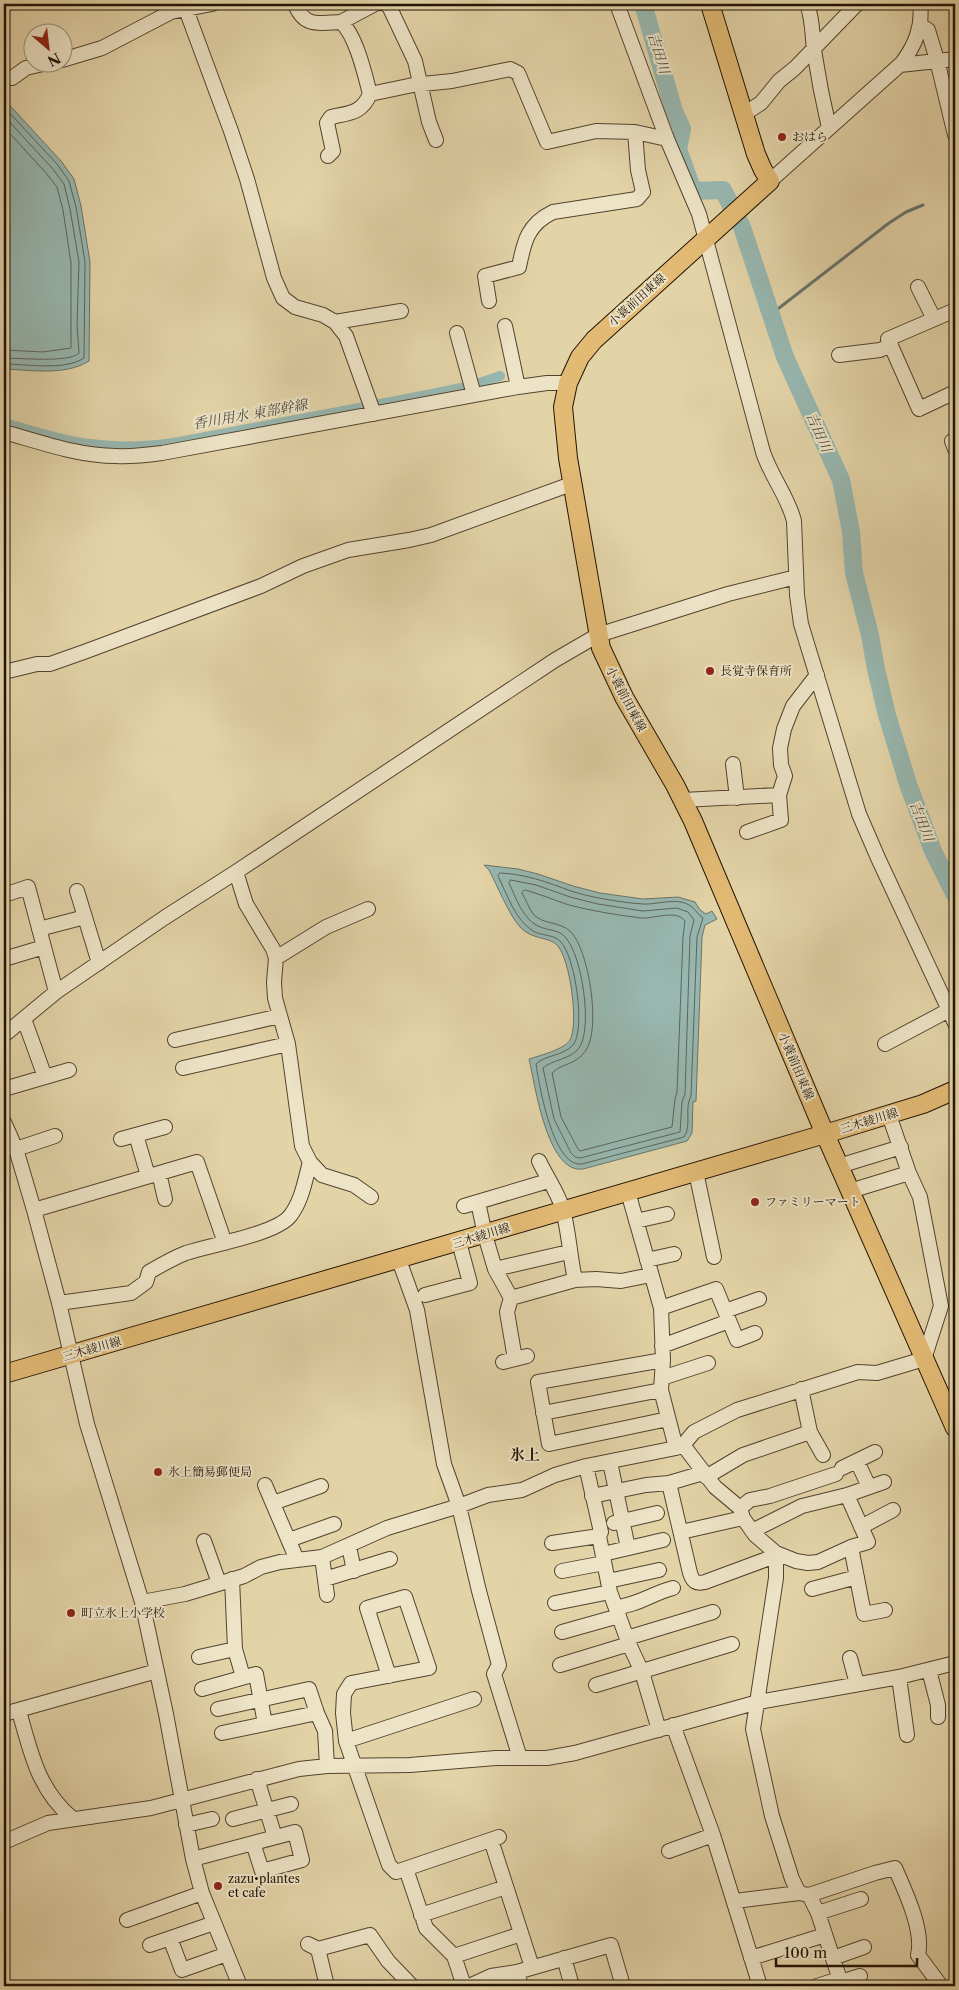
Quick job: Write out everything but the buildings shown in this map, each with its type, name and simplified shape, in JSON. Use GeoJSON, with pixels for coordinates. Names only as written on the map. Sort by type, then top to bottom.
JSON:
{"type":"FeatureCollection","features":[{"type":"Feature","properties":{"kind":"main road"},"geometry":{"type":"LineString","coordinates":[[710,4],[756,154],[763,170],[764,187]]}},
{"type":"Feature","properties":{"kind":"main road","name":"小蓑前田東線"},"geometry":{"type":"LineString","coordinates":[[764,187],[619,316],[594,340],[580,357],[568,383],[563,407],[568,458],[574,483],[598,635],[609,669],[683,800],[824,1134],[955,1428]]}},
{"type":"Feature","properties":{"kind":"main road","name":"三木綾川線"},"geometry":{"type":"LineString","coordinates":[[4,1374],[399,1260],[824,1134],[923,1104],[955,1090]]}},
{"type":"Feature","properties":{"kind":"street"},"geometry":{"type":"LineString","coordinates":[[72,57],[102,48],[171,12],[185,7],[212,4]]}},
{"type":"Feature","properties":{"kind":"street"},"geometry":{"type":"LineString","coordinates":[[295,4],[301,17],[316,24],[341,22],[375,4]]}},
{"type":"Feature","properties":{"kind":"street"},"geometry":{"type":"LineString","coordinates":[[385,4],[388,4],[415,61],[429,122],[436,140]]}},
{"type":"Feature","properties":{"kind":"street"},"geometry":{"type":"LineString","coordinates":[[617,4],[667,139],[710,236],[763,452],[771,472],[792,510],[801,624],[859,814],[955,1023]]}},
{"type":"Feature","properties":{"kind":"street"},"geometry":{"type":"LineString","coordinates":[[807,4],[812,19],[820,91],[829,128]]}},
{"type":"Feature","properties":{"kind":"street"},"geometry":{"type":"LineString","coordinates":[[744,114],[761,104],[779,81],[795,68],[857,4]]}},
{"type":"Feature","properties":{"kind":"street"},"geometry":{"type":"LineString","coordinates":[[764,187],[900,65],[916,40],[920,25],[920,4]]}},
{"type":"Feature","properties":{"kind":"street"},"geometry":{"type":"LineString","coordinates":[[185,7],[234,139],[274,278],[284,298],[295,307],[323,314],[335,322],[346,336],[372,409]]}},
{"type":"Feature","properties":{"kind":"street"},"geometry":{"type":"LineString","coordinates":[[328,156],[332,152],[328,123],[331,117],[354,112],[366,105],[370,94],[358,53],[345,25],[341,22]]}},
{"type":"Feature","properties":{"kind":"street"},"geometry":{"type":"LineString","coordinates":[[920,25],[928,30],[938,60],[955,135]]}},
{"type":"Feature","properties":{"kind":"street"},"geometry":{"type":"LineString","coordinates":[[900,65],[955,58]]}},
{"type":"Feature","properties":{"kind":"street"},"geometry":{"type":"LineString","coordinates":[[370,94],[421,84],[452,81],[510,69],[518,73],[547,142],[596,131],[635,132],[667,139]]}},
{"type":"Feature","properties":{"kind":"street"},"geometry":{"type":"LineString","coordinates":[[12,78],[22,71]]}},
{"type":"Feature","properties":{"kind":"street"},"geometry":{"type":"LineString","coordinates":[[489,301],[485,276],[520,267],[524,241],[534,226],[544,217],[554,212],[637,199],[643,192],[638,170],[635,132]]}},
{"type":"Feature","properties":{"kind":"street"},"geometry":{"type":"LineString","coordinates":[[918,287],[934,319]]}},
{"type":"Feature","properties":{"kind":"street"},"geometry":{"type":"LineString","coordinates":[[335,322],[401,311]]}},
{"type":"Feature","properties":{"kind":"street"},"geometry":{"type":"LineString","coordinates":[[955,314],[954,311],[888,339],[919,409],[955,392]]}},
{"type":"Feature","properties":{"kind":"street"},"geometry":{"type":"LineString","coordinates":[[505,326],[518,387]]}},
{"type":"Feature","properties":{"kind":"street"},"geometry":{"type":"LineString","coordinates":[[457,333],[472,389]]}},
{"type":"Feature","properties":{"kind":"street"},"geometry":{"type":"LineString","coordinates":[[839,355],[880,350],[890,345]]}},
{"type":"Feature","properties":{"kind":"street"},"geometry":{"type":"LineString","coordinates":[[4,432],[68,450],[115,456],[140,455],[162,453],[472,389],[568,383]]}},
{"type":"Feature","properties":{"kind":"street"},"geometry":{"type":"LineString","coordinates":[[4,672],[37,664],[50,664],[84,652],[261,586],[303,566],[348,550],[431,535],[574,483]]}},
{"type":"Feature","properties":{"kind":"street"},"geometry":{"type":"LineString","coordinates":[[4,1035],[56,992],[164,918],[555,660],[598,635],[728,594],[796,577]]}},
{"type":"Feature","properties":{"kind":"street"},"geometry":{"type":"LineString","coordinates":[[747,832],[782,820],[779,795],[785,776],[780,748],[784,729],[793,706],[817,675]]}},
{"type":"Feature","properties":{"kind":"street"},"geometry":{"type":"LineString","coordinates":[[733,764],[736,798]]}},
{"type":"Feature","properties":{"kind":"street"},"geometry":{"type":"LineString","coordinates":[[683,800],[779,795]]}},
{"type":"Feature","properties":{"kind":"street"},"geometry":{"type":"LineString","coordinates":[[236,872],[246,904],[273,949],[276,958],[275,998],[288,1044],[302,1146],[310,1162],[322,1175],[354,1185],[371,1197]]}},
{"type":"Feature","properties":{"kind":"street"},"geometry":{"type":"LineString","coordinates":[[4,895],[28,887],[56,992]]}},
{"type":"Feature","properties":{"kind":"street"},"geometry":{"type":"LineString","coordinates":[[77,890],[99,963]]}},
{"type":"Feature","properties":{"kind":"street"},"geometry":{"type":"LineString","coordinates":[[276,958],[326,927],[368,909]]}},
{"type":"Feature","properties":{"kind":"street"},"geometry":{"type":"LineString","coordinates":[[39,930],[85,917]]}},
{"type":"Feature","properties":{"kind":"street"},"geometry":{"type":"LineString","coordinates":[[4,959],[44,947]]}},
{"type":"Feature","properties":{"kind":"street"},"geometry":{"type":"LineString","coordinates":[[885,1044],[949,1010]]}},
{"type":"Feature","properties":{"kind":"street"},"geometry":{"type":"LineString","coordinates":[[175,1040],[280,1016]]}},
{"type":"Feature","properties":{"kind":"street"},"geometry":{"type":"LineString","coordinates":[[24,1019],[45,1076]]}},
{"type":"Feature","properties":{"kind":"street"},"geometry":{"type":"LineString","coordinates":[[183,1068],[288,1044]]}},
{"type":"Feature","properties":{"kind":"street"},"geometry":{"type":"LineString","coordinates":[[4,1089],[70,1070]]}},
{"type":"Feature","properties":{"kind":"street"},"geometry":{"type":"LineString","coordinates":[[142,1602],[185,1594],[244,1576],[267,1565],[322,1557],[387,1528],[488,1495],[522,1490],[555,1475],[586,1466],[680,1447],[694,1432],[737,1410],[858,1372],[877,1373],[924,1359],[941,1306],[920,1197],[909,1173],[890,1114]]}},
{"type":"Feature","properties":{"kind":"street"},"geometry":{"type":"LineString","coordinates":[[4,1122],[16,1149],[34,1210],[72,1355],[87,1424],[142,1602],[193,1859],[202,1893],[227,1954],[235,1985]]}},
{"type":"Feature","properties":{"kind":"street"},"geometry":{"type":"LineString","coordinates":[[121,1139],[165,1128]]}},
{"type":"Feature","properties":{"kind":"street"},"geometry":{"type":"LineString","coordinates":[[136,1135],[166,1199]]}},
{"type":"Feature","properties":{"kind":"street"},"geometry":{"type":"LineString","coordinates":[[16,1149],[56,1136]]}},
{"type":"Feature","properties":{"kind":"street"},"geometry":{"type":"LineString","coordinates":[[839,1166],[901,1147]]}},
{"type":"Feature","properties":{"kind":"street"},"geometry":{"type":"LineString","coordinates":[[539,1161],[548,1181],[554,1188],[563,1211],[569,1252],[576,1280]]}},
{"type":"Feature","properties":{"kind":"street"},"geometry":{"type":"LineString","coordinates":[[34,1210],[197,1162],[225,1243]]}},
{"type":"Feature","properties":{"kind":"street"},"geometry":{"type":"LineString","coordinates":[[59,1303],[131,1292],[146,1282],[149,1272],[164,1263],[186,1254],[274,1227],[289,1218],[298,1204],[310,1162]]}},
{"type":"Feature","properties":{"kind":"street"},"geometry":{"type":"LineString","coordinates":[[696,1172],[714,1258]]}},
{"type":"Feature","properties":{"kind":"street"},"geometry":{"type":"LineString","coordinates":[[850,1191],[909,1173]]}},
{"type":"Feature","properties":{"kind":"street"},"geometry":{"type":"LineString","coordinates":[[464,1206],[548,1181]]}},
{"type":"Feature","properties":{"kind":"street"},"geometry":{"type":"LineString","coordinates":[[628,1192],[661,1308],[662,1384],[668,1419],[680,1447],[715,1487],[742,1513],[752,1531],[776,1555],[796,1561],[818,1562],[851,1547],[868,1542],[847,1495]]}},
{"type":"Feature","properties":{"kind":"street"},"geometry":{"type":"LineString","coordinates":[[478,1202],[495,1269],[511,1298],[507,1312],[515,1359]]}},
{"type":"Feature","properties":{"kind":"street"},"geometry":{"type":"LineString","coordinates":[[636,1221],[667,1214]]}},
{"type":"Feature","properties":{"kind":"street"},"geometry":{"type":"LineString","coordinates":[[425,1296],[470,1283],[459,1242]]}},
{"type":"Feature","properties":{"kind":"street"},"geometry":{"type":"LineString","coordinates":[[495,1269],[569,1252]]}},
{"type":"Feature","properties":{"kind":"street"},"geometry":{"type":"LineString","coordinates":[[647,1260],[674,1254]]}},
{"type":"Feature","properties":{"kind":"street"},"geometry":{"type":"LineString","coordinates":[[399,1260],[417,1310],[444,1464],[459,1506],[499,1665],[494,1674],[520,1758]]}},
{"type":"Feature","properties":{"kind":"street"},"geometry":{"type":"LineString","coordinates":[[511,1298],[576,1280],[621,1281],[651,1275]]}},
{"type":"Feature","properties":{"kind":"street"},"geometry":{"type":"LineString","coordinates":[[661,1308],[716,1289],[737,1340],[755,1333]]}},
{"type":"Feature","properties":{"kind":"street"},"geometry":{"type":"LineString","coordinates":[[662,1346],[759,1299]]}},
{"type":"Feature","properties":{"kind":"street"},"geometry":{"type":"LineString","coordinates":[[662,1360],[538,1382],[549,1444],[668,1419]]}},
{"type":"Feature","properties":{"kind":"street"},"geometry":{"type":"LineString","coordinates":[[543,1413],[662,1384],[708,1363]]}},
{"type":"Feature","properties":{"kind":"street"},"geometry":{"type":"LineString","coordinates":[[800,1389],[810,1432],[823,1455]]}},
{"type":"Feature","properties":{"kind":"street"},"geometry":{"type":"LineString","coordinates":[[592,1496],[615,1490],[669,1483],[704,1475],[743,1455],[810,1432]]}},
{"type":"Feature","properties":{"kind":"street"},"geometry":{"type":"LineString","coordinates":[[681,1532],[742,1513],[750,1500],[770,1496],[839,1471],[875,1452]]}},
{"type":"Feature","properties":{"kind":"street"},"geometry":{"type":"LineString","coordinates":[[857,1461],[869,1487]]}},
{"type":"Feature","properties":{"kind":"street"},"geometry":{"type":"LineString","coordinates":[[610,1462],[615,1490],[617,1523],[628,1548]]}},
{"type":"Feature","properties":{"kind":"street"},"geometry":{"type":"LineString","coordinates":[[586,1466],[601,1532],[599,1536],[609,1586],[628,1641],[642,1672],[659,1730]]}},
{"type":"Feature","properties":{"kind":"street"},"geometry":{"type":"LineString","coordinates":[[752,1531],[802,1506],[847,1495],[884,1482]]}},
{"type":"Feature","properties":{"kind":"street"},"geometry":{"type":"LineString","coordinates":[[669,1483],[693,1581],[698,1584],[776,1555]]}},
{"type":"Feature","properties":{"kind":"street"},"geometry":{"type":"LineString","coordinates":[[265,1485],[298,1560]]}},
{"type":"Feature","properties":{"kind":"street"},"geometry":{"type":"LineString","coordinates":[[273,1503],[321,1486]]}},
{"type":"Feature","properties":{"kind":"street"},"geometry":{"type":"LineString","coordinates":[[861,1527],[893,1510]]}},
{"type":"Feature","properties":{"kind":"street"},"geometry":{"type":"LineString","coordinates":[[617,1523],[657,1513]]}},
{"type":"Feature","properties":{"kind":"street"},"geometry":{"type":"LineString","coordinates":[[289,1540],[334,1524]]}},
{"type":"Feature","properties":{"kind":"street"},"geometry":{"type":"LineString","coordinates":[[552,1542],[599,1536]]}},
{"type":"Feature","properties":{"kind":"street"},"geometry":{"type":"LineString","coordinates":[[562,1571],[604,1559],[628,1548],[663,1540]]}},
{"type":"Feature","properties":{"kind":"street"},"geometry":{"type":"LineString","coordinates":[[204,1541],[226,1581],[235,1649],[243,1677]]}},
{"type":"Feature","properties":{"kind":"street"},"geometry":{"type":"LineString","coordinates":[[349,1546],[354,1571]]}},
{"type":"Feature","properties":{"kind":"street"},"geometry":{"type":"LineString","coordinates":[[851,1547],[864,1614],[885,1610]]}},
{"type":"Feature","properties":{"kind":"street"},"geometry":{"type":"LineString","coordinates":[[776,1555],[776,1578],[753,1729],[772,1816],[792,1879],[818,1913],[841,1982]]}},
{"type":"Feature","properties":{"kind":"street"},"geometry":{"type":"LineString","coordinates":[[322,1557],[327,1595]]}},
{"type":"Feature","properties":{"kind":"street"},"geometry":{"type":"LineString","coordinates":[[325,1579],[390,1559]]}},
{"type":"Feature","properties":{"kind":"street"},"geometry":{"type":"LineString","coordinates":[[555,1603],[659,1570]]}},
{"type":"Feature","properties":{"kind":"street"},"geometry":{"type":"LineString","coordinates":[[812,1589],[857,1577]]}},
{"type":"Feature","properties":{"kind":"street"},"geometry":{"type":"LineString","coordinates":[[562,1632],[673,1588]]}},
{"type":"Feature","properties":{"kind":"street"},"geometry":{"type":"LineString","coordinates":[[389,1676],[367,1608],[405,1597],[429,1668],[389,1676],[351,1683],[344,1694],[343,1713],[346,1741],[389,1864],[396,1872],[495,1839],[506,1887],[532,1967]]}},
{"type":"Feature","properties":{"kind":"street"},"geometry":{"type":"LineString","coordinates":[[560,1665],[713,1612]]}},
{"type":"Feature","properties":{"kind":"street"},"geometry":{"type":"LineString","coordinates":[[596,1685],[732,1644]]}},
{"type":"Feature","properties":{"kind":"street"},"geometry":{"type":"LineString","coordinates":[[199,1657],[235,1649]]}},
{"type":"Feature","properties":{"kind":"street"},"geometry":{"type":"LineString","coordinates":[[850,1658],[857,1684]]}},
{"type":"Feature","properties":{"kind":"street"},"geometry":{"type":"LineString","coordinates":[[4,1842],[48,1823],[151,1808],[299,1769],[327,1766],[355,1767],[547,1758],[575,1754],[758,1702],[899,1676],[955,1663]]}},
{"type":"Feature","properties":{"kind":"street"},"geometry":{"type":"LineString","coordinates":[[929,1670],[938,1705],[938,1717]]}},
{"type":"Feature","properties":{"kind":"street"},"geometry":{"type":"LineString","coordinates":[[4,1714],[157,1671]]}},
{"type":"Feature","properties":{"kind":"street"},"geometry":{"type":"LineString","coordinates":[[202,1689],[256,1674],[265,1724]]}},
{"type":"Feature","properties":{"kind":"street"},"geometry":{"type":"LineString","coordinates":[[899,1676],[908,1735]]}},
{"type":"Feature","properties":{"kind":"street"},"geometry":{"type":"LineString","coordinates":[[218,1708],[309,1689],[316,1713],[325,1731],[327,1766]]}},
{"type":"Feature","properties":{"kind":"street"},"geometry":{"type":"LineString","coordinates":[[346,1741],[474,1700]]}},
{"type":"Feature","properties":{"kind":"street"},"geometry":{"type":"LineString","coordinates":[[19,1711],[35,1767],[42,1782],[50,1796],[73,1819]]}},
{"type":"Feature","properties":{"kind":"street"},"geometry":{"type":"LineString","coordinates":[[222,1733],[316,1713]]}},
{"type":"Feature","properties":{"kind":"street"},"geometry":{"type":"LineString","coordinates":[[673,1726],[713,1835],[760,1986]]}},
{"type":"Feature","properties":{"kind":"street"},"geometry":{"type":"LineString","coordinates":[[258,1779],[275,1838]]}},
{"type":"Feature","properties":{"kind":"street"},"geometry":{"type":"LineString","coordinates":[[233,1819],[291,1804]]}},
{"type":"Feature","properties":{"kind":"street"},"geometry":{"type":"LineString","coordinates":[[186,1825],[212,1819]]}},
{"type":"Feature","properties":{"kind":"street"},"geometry":{"type":"LineString","coordinates":[[193,1859],[295,1832],[302,1860],[262,1871],[254,1843]]}},
{"type":"Feature","properties":{"kind":"street"},"geometry":{"type":"LineString","coordinates":[[669,1851],[713,1835]]}},
{"type":"Feature","properties":{"kind":"street"},"geometry":{"type":"LineString","coordinates":[[735,1901],[804,1894],[874,1872],[895,1868],[910,1906],[920,1946],[918,1955],[941,1986]]}},
{"type":"Feature","properties":{"kind":"street"},"geometry":{"type":"LineString","coordinates":[[406,1869],[426,1928],[454,1956],[464,1986]]}},
{"type":"Feature","properties":{"kind":"street"},"geometry":{"type":"LineString","coordinates":[[421,1915],[506,1887]]}},
{"type":"Feature","properties":{"kind":"street"},"geometry":{"type":"LineString","coordinates":[[127,1920],[202,1893]]}},
{"type":"Feature","properties":{"kind":"street"},"geometry":{"type":"LineString","coordinates":[[818,1913],[861,1899]]}},
{"type":"Feature","properties":{"kind":"street"},"geometry":{"type":"LineString","coordinates":[[150,1945],[214,1923]]}},
{"type":"Feature","properties":{"kind":"street"},"geometry":{"type":"LineString","coordinates":[[454,1956],[522,1934]]}},
{"type":"Feature","properties":{"kind":"street"},"geometry":{"type":"LineString","coordinates":[[327,1986],[313,1946],[370,1935],[388,1961],[412,1986]]}},
{"type":"Feature","properties":{"kind":"street"},"geometry":{"type":"LineString","coordinates":[[751,1958],[825,1935]]}},
{"type":"Feature","properties":{"kind":"street"},"geometry":{"type":"LineString","coordinates":[[170,1938],[182,1970],[227,1954]]}},
{"type":"Feature","properties":{"kind":"street"},"geometry":{"type":"LineString","coordinates":[[468,1986],[492,1976],[518,1972],[611,1945],[623,1986]]}},
{"type":"Feature","properties":{"kind":"street"},"geometry":{"type":"LineString","coordinates":[[833,1958],[864,1947]]}},
{"type":"Feature","properties":{"kind":"street"},"geometry":{"type":"LineString","coordinates":[[564,1958],[572,1986]]}},
{"type":"Feature","properties":{"kind":"street"},"geometry":{"type":"LineString","coordinates":[[518,1972],[521,1986]]}},
{"type":"Feature","properties":{"kind":"street"},"geometry":{"type":"LineString","coordinates":[[817,1986],[841,1982],[860,1976]]}},
{"type":"Feature","properties":{"kind":"water"},"geometry":{"type":"Polygon","coordinates":[[[4,99],[61,161],[74,179],[81,206],[90,262],[89,361],[69,369],[36,371],[4,369],[4,99]]]}},
{"type":"Feature","properties":{"kind":"water"},"geometry":{"type":"Polygon","coordinates":[[[484,865],[518,869],[600,893],[643,899],[678,897],[695,902],[700,910],[706,914],[712,911],[717,919],[705,925],[702,937],[696,1101],[693,1102],[692,1133],[687,1141],[583,1169],[571,1167],[560,1157],[545,1125],[529,1059],[557,1049],[570,1040],[574,1020],[572,991],[566,963],[562,952],[554,942],[530,934],[520,927],[507,908],[489,870],[484,865]]]}},
{"type":"Feature","properties":{"kind":"waterway","name":"吉田川"},"geometry":{"type":"LineString","coordinates":[[643,4],[674,111],[682,129],[678,149],[693,191],[723,190],[742,227],[785,357],[841,480],[851,532],[854,573],[870,635],[887,715],[908,784],[933,851],[955,895]]}},
{"type":"Feature","properties":{"kind":"waterway"},"geometry":{"type":"LineString","coordinates":[[770,315],[889,223],[906,212],[923,205]]}},
{"type":"Feature","properties":{"kind":"waterway","name":"香川用水 東部幹線"},"geometry":{"type":"LineString","coordinates":[[4,423],[79,443],[111,446],[153,445],[174,443],[422,396],[471,386],[500,376]]}},
{"type":"Feature","properties":{"kind":"place","name":"おはら"},"geometry":{"type":"Point","coordinates":[782,137]}},
{"type":"Feature","properties":{"kind":"place","name":"長覚寺保育所"},"geometry":{"type":"Point","coordinates":[710,671]}},
{"type":"Feature","properties":{"kind":"place","name":"ファミリーマート"},"geometry":{"type":"Point","coordinates":[755,1202]}},
{"type":"Feature","properties":{"kind":"place","name":"氷上簡易郵便局"},"geometry":{"type":"Point","coordinates":[158,1472]}},
{"type":"Feature","properties":{"kind":"place","name":"町立氷上小学校"},"geometry":{"type":"Point","coordinates":[71,1613]}},
{"type":"Feature","properties":{"kind":"place","name":"zazu•plantes et cafe"},"geometry":{"type":"Point","coordinates":[218,1886]}},
{"type":"Feature","properties":{"kind":"district","name":"氷上"},"geometry":{"type":"Point","coordinates":[525,1455]}}]}
